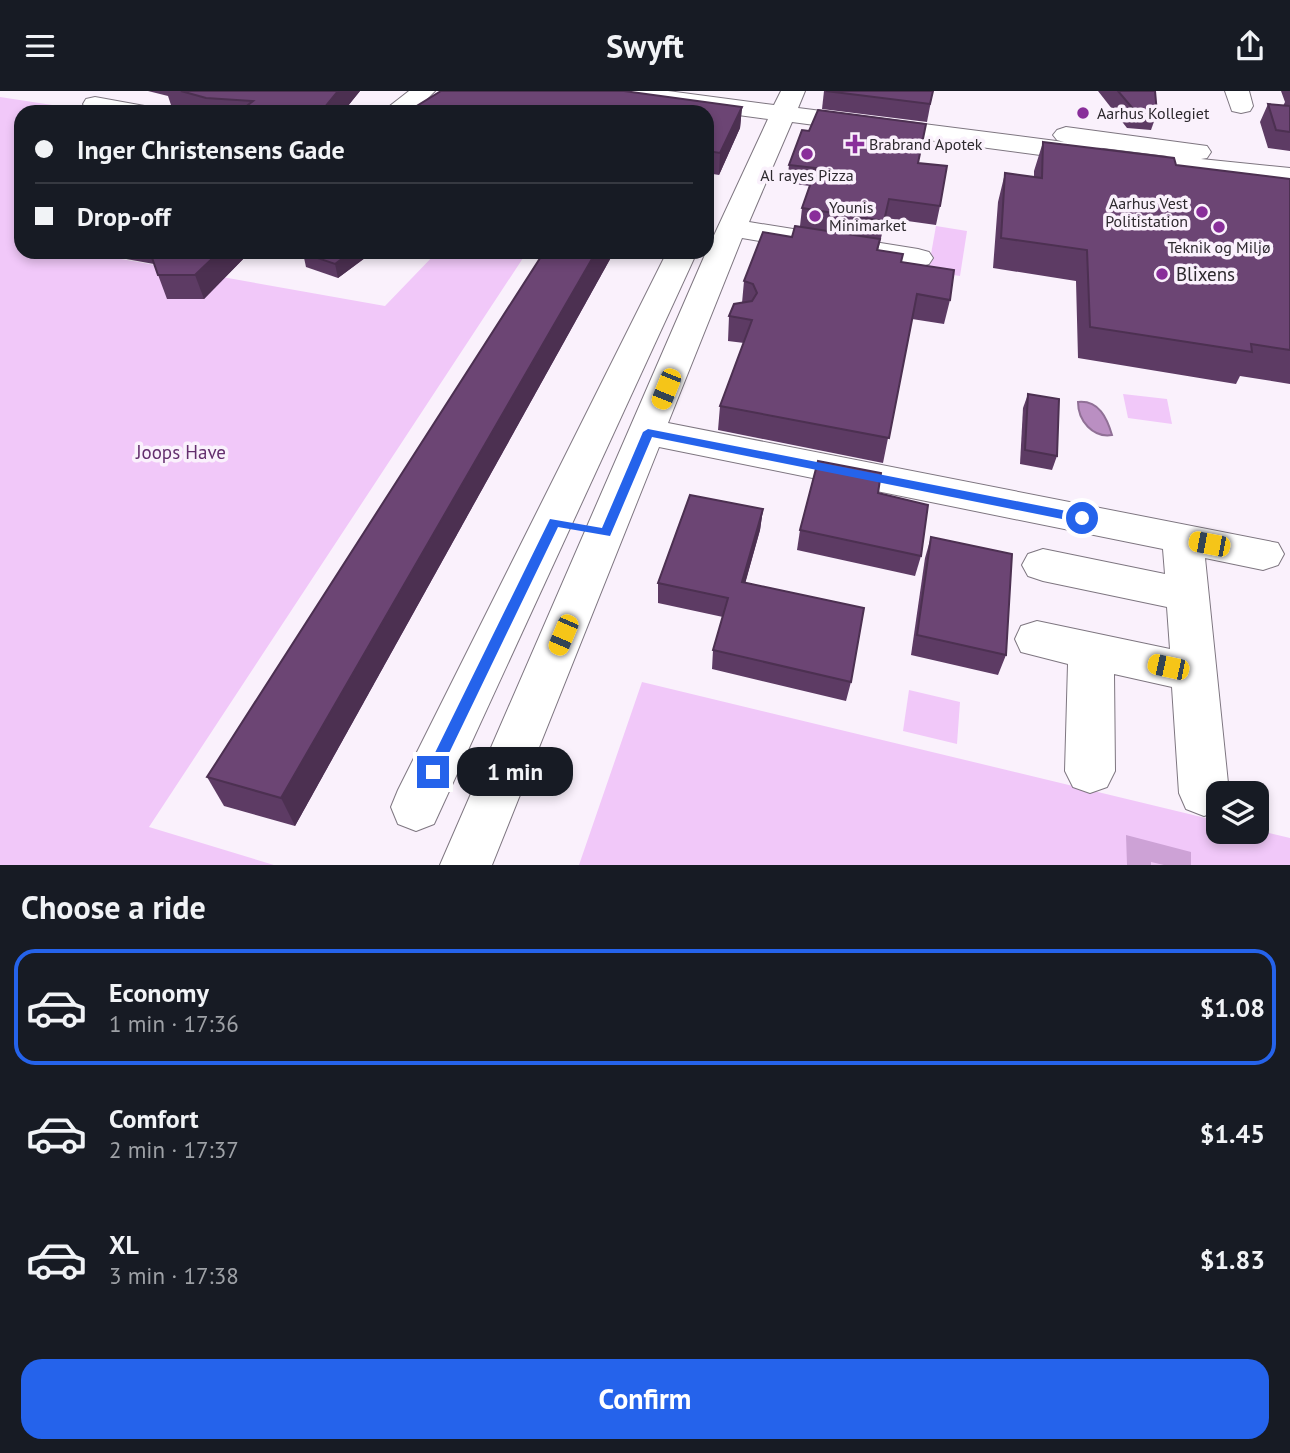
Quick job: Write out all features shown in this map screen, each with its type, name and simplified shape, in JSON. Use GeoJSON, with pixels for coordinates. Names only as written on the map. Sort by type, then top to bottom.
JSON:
{"type":"FeatureCollection","features":[{"type":"Feature","properties":{"kind":"street"},"geometry":{"type":"LineString","coordinates":[[409,105],[423,91]]}},
{"type":"Feature","properties":{"kind":"street"},"geometry":{"type":"LineString","coordinates":[[612,91],[656,105],[788,101],[1290,164]]}},
{"type":"Feature","properties":{"kind":"street"},"geometry":{"type":"LineString","coordinates":[[724,91],[1290,184]]}},
{"type":"Feature","properties":{"kind":"street"},"geometry":{"type":"LineString","coordinates":[[104,97],[124,105]]}},
{"type":"Feature","properties":{"kind":"street"},"geometry":{"type":"LineString","coordinates":[[714,230],[788,101]]}},
{"type":"Feature","properties":{"kind":"street"},"geometry":{"type":"LineString","coordinates":[[1209,169],[1290,176]]}},
{"type":"Feature","properties":{"kind":"street"},"geometry":{"type":"LineString","coordinates":[[714,235],[918,258]]}},
{"type":"Feature","properties":{"kind":"street"},"geometry":{"type":"LineString","coordinates":[[416,807],[554,522],[698,259]]}},
{"type":"Feature","properties":{"kind":"street"},"geometry":{"type":"LineString","coordinates":[[466,865],[648,432],[711,312],[711,259]]}},
{"type":"Feature","properties":{"kind":"street"},"geometry":{"type":"LineString","coordinates":[[648,432],[1263,554]]}},
{"type":"Feature","properties":{"kind":"street"},"geometry":{"type":"LineString","coordinates":[[554,522],[606,533]]}},
{"type":"Feature","properties":{"kind":"street"},"geometry":{"type":"LineString","coordinates":[[1182,539],[1204,793]]}},
{"type":"Feature","properties":{"kind":"street"},"geometry":{"type":"LineString","coordinates":[[1043,565],[1188,595]]}},
{"type":"Feature","properties":{"kind":"street"},"geometry":{"type":"LineString","coordinates":[[1037,639],[1194,673]]}},
{"type":"Feature","properties":{"kind":"street"},"geometry":{"type":"LineString","coordinates":[[1090,771],[1091,650]]}},
{"type":"Feature","properties":{"kind":"green space","name":"Joops Have"},"geometry":{"type":"Polygon","coordinates":[[[0,97],[52,105],[14,105],[14,259],[121,259],[385,306],[430,259],[522,259],[149,827],[274,865],[0,865],[0,97]]]}},
{"type":"Feature","properties":{"kind":"green space"},"geometry":{"type":"Polygon","coordinates":[[[936,226],[967,231],[960,276],[928,271],[936,226]]]}},
{"type":"Feature","properties":{"kind":"green space"},"geometry":{"type":"Polygon","coordinates":[[[1123,394],[1167,399],[1172,424],[1128,418],[1123,394]]]}},
{"type":"Feature","properties":{"kind":"green space"},"geometry":{"type":"Polygon","coordinates":[[[642,682],[1206,818],[1206,844],[1269,844],[1269,833],[1290,838],[1290,865],[579,865],[642,682]]]}},
{"type":"Feature","properties":{"kind":"green space"},"geometry":{"type":"Polygon","coordinates":[[[909,690],[960,702],[957,744],[903,731],[909,690]]]}},
{"type":"Feature","properties":{"kind":"shaded area"},"geometry":{"type":"Polygon","coordinates":[[[1078,402],[1097,407],[1108,422],[1112,435],[1099,434],[1088,427],[1081,416],[1078,402]]]}},
{"type":"Feature","properties":{"kind":"shaded area"},"geometry":{"type":"Polygon","coordinates":[[[1126,835],[1191,852],[1191,865],[1151,862],[1151,865],[1127,865],[1126,835]]]}},
{"type":"Feature","properties":{"kind":"building"},"geometry":{"type":"Polygon","coordinates":[[[181,91],[338,91],[327,105],[248,105],[253,101],[206,98],[181,91]]]}},
{"type":"Feature","properties":{"kind":"building"},"geometry":{"type":"Polygon","coordinates":[[[441,91],[624,91],[742,107],[720,153],[714,152],[714,105],[418,105],[441,91]]]}},
{"type":"Feature","properties":{"kind":"building"},"geometry":{"type":"Polygon","coordinates":[[[826,91],[933,91],[930,104],[826,91]]]}},
{"type":"Feature","properties":{"kind":"building"},"geometry":{"type":"Polygon","coordinates":[[[1118,91],[1155,91],[1157,113],[1134,110],[1118,91]]]}},
{"type":"Feature","properties":{"kind":"building"},"geometry":{"type":"Polygon","coordinates":[[[1268,104],[1290,106],[1290,132],[1276,130],[1268,104]]]}},
{"type":"Feature","properties":{"kind":"building"},"geometry":{"type":"Polygon","coordinates":[[[818,110],[926,124],[918,163],[947,166],[940,206],[889,199],[884,221],[802,208],[816,168],[789,165],[802,130],[809,131],[818,110]]]}},
{"type":"Feature","properties":{"kind":"building","name":"Blixens"},"geometry":{"type":"Polygon","coordinates":[[[1043,142],[1174,158],[1176,165],[1290,179],[1290,350],[1251,344],[1252,352],[1090,327],[1087,250],[1001,238],[1005,173],[1042,178],[1043,142]]]}},
{"type":"Feature","properties":{"kind":"building"},"geometry":{"type":"Polygon","coordinates":[[[795,226],[880,239],[877,250],[903,254],[901,262],[954,270],[950,300],[917,294],[889,438],[720,406],[752,320],[729,316],[734,304],[752,301],[757,293],[753,284],[744,281],[763,232],[792,237],[795,226]]]}},
{"type":"Feature","properties":{"kind":"building"},"geometry":{"type":"Polygon","coordinates":[[[152,259],[212,259],[195,275],[158,275],[152,259]]]}},
{"type":"Feature","properties":{"kind":"building"},"geometry":{"type":"Polygon","coordinates":[[[320,259],[342,259],[335,264],[320,259]]]}},
{"type":"Feature","properties":{"kind":"building"},"geometry":{"type":"Polygon","coordinates":[[[540,259],[592,259],[281,798],[207,777],[540,259]]]}},
{"type":"Feature","properties":{"kind":"building"},"geometry":{"type":"Polygon","coordinates":[[[1028,394],[1059,399],[1057,456],[1025,450],[1028,394]]]}},
{"type":"Feature","properties":{"kind":"building"},"geometry":{"type":"Polygon","coordinates":[[[818,461],[881,473],[878,493],[928,505],[921,556],[800,530],[818,461]]]}},
{"type":"Feature","properties":{"kind":"building"},"geometry":{"type":"Polygon","coordinates":[[[690,495],[763,509],[742,582],[864,608],[851,682],[713,650],[728,598],[658,583],[690,495]]]}},
{"type":"Feature","properties":{"kind":"building"},"geometry":{"type":"Polygon","coordinates":[[[931,537],[1012,554],[1006,655],[917,635],[931,537]]]}},
{"type":"Feature","properties":{"kind":"place","name":"Aarhus Kollegiet"},"geometry":{"type":"Point","coordinates":[1083,113]}},
{"type":"Feature","properties":{"kind":"place","name":"Brabrand Apotek"},"geometry":{"type":"Point","coordinates":[855,144]}},
{"type":"Feature","properties":{"kind":"place","name":"Al rayes Pizza"},"geometry":{"type":"Point","coordinates":[807,154]}},
{"type":"Feature","properties":{"kind":"place","name":"Aarhus Vest Politistation"},"geometry":{"type":"Point","coordinates":[1202,212]}},
{"type":"Feature","properties":{"kind":"place","name":"Younis Minimarket"},"geometry":{"type":"Point","coordinates":[815,216]}},
{"type":"Feature","properties":{"kind":"place","name":"Teknik og Miljø"},"geometry":{"type":"Point","coordinates":[1219,227]}},
{"type":"Feature","properties":{"kind":"place","name":"Blixens"},"geometry":{"type":"Point","coordinates":[1162,274]}},
{"type":"Feature","properties":{"kind":"route"},"geometry":{"type":"LineString","coordinates":[[433,772],[554,522],[606,533],[648,432],[1082,518]]}}]}
